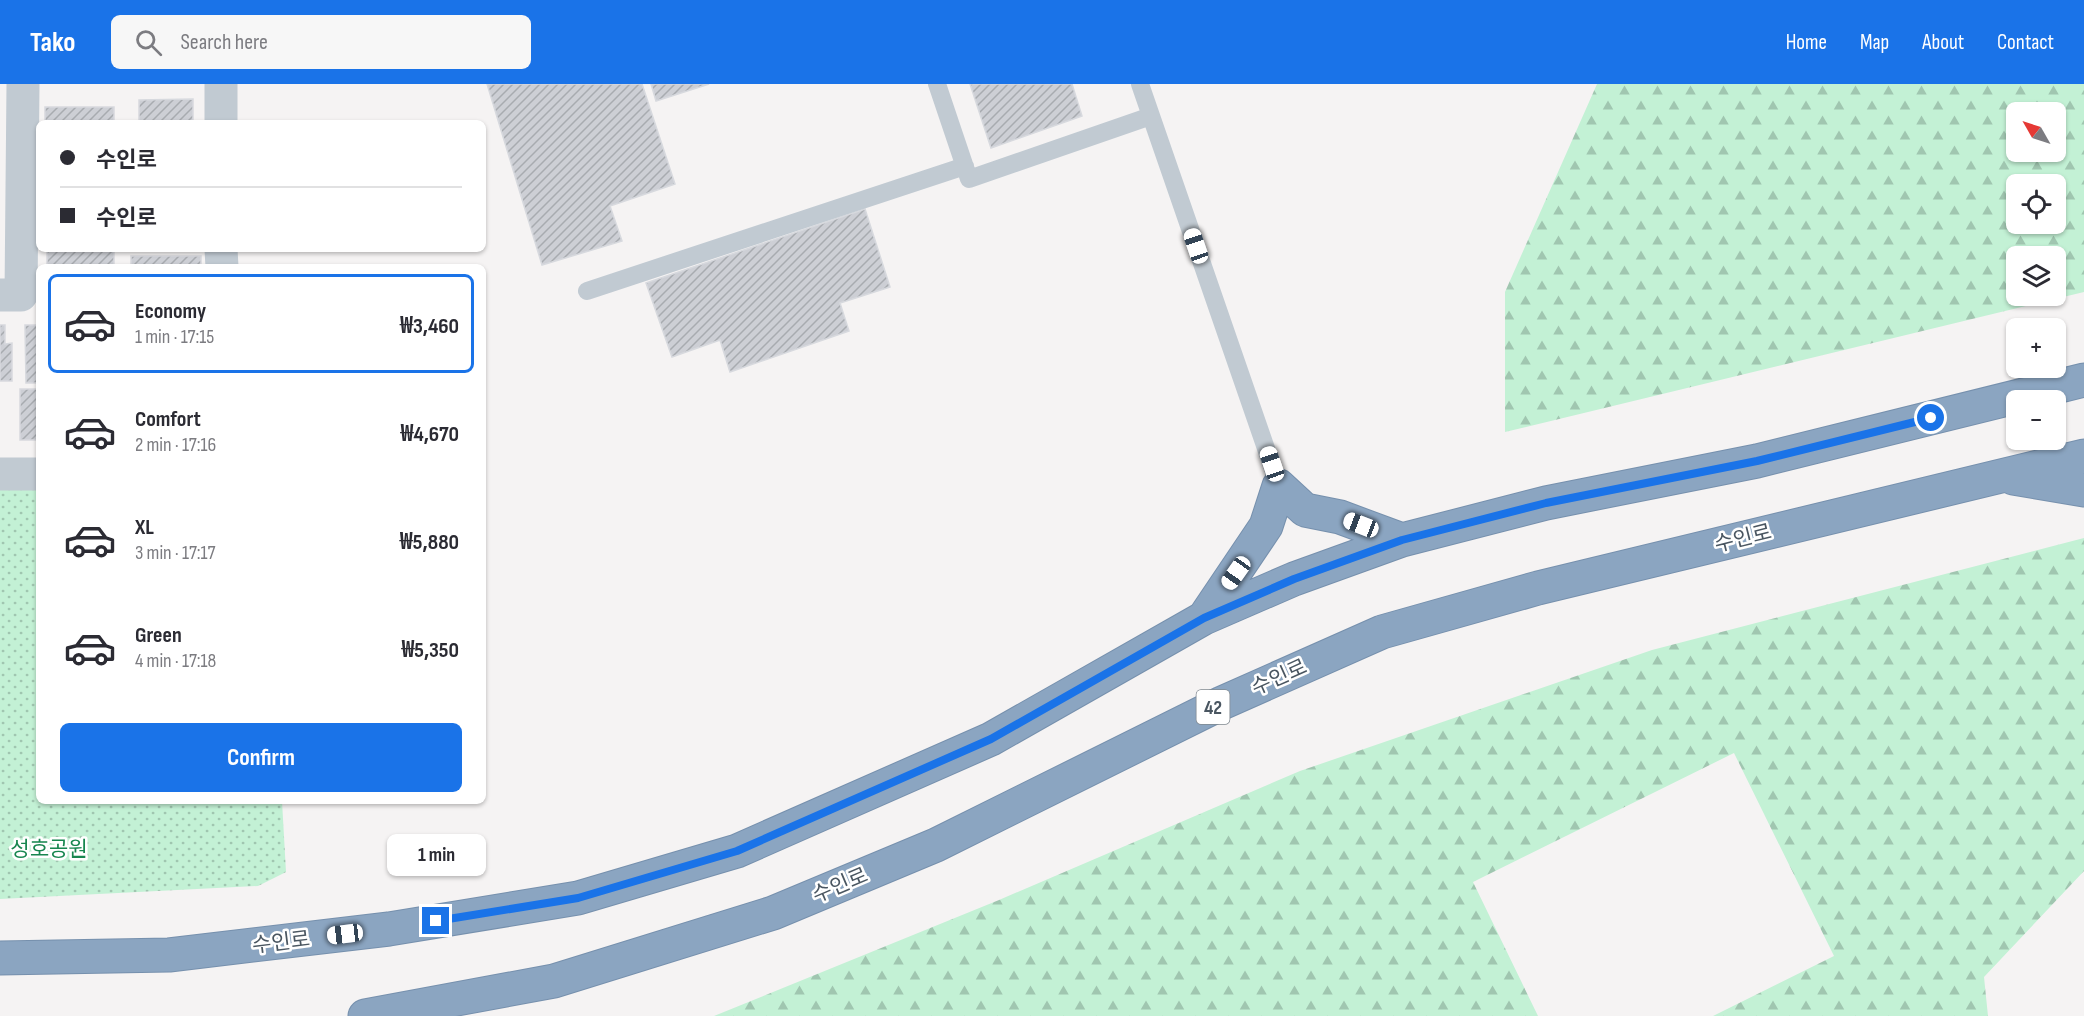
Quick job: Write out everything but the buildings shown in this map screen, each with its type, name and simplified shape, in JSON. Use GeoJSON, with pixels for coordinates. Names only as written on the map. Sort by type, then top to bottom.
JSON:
{"type":"FeatureCollection","features":[{"type":"Feature","properties":{"kind":"highway","name":"수인로"},"geometry":{"type":"LineString","coordinates":[[0,958],[169,955],[389,929],[578,898],[737,851],[980,744],[1204,618],[1294,579],[1402,540],[1546,503],[1757,461],[2084,380]]}},
{"type":"Feature","properties":{"kind":"highway","name":"수인로"},"geometry":{"type":"LineString","coordinates":[[365,1016],[554,981],[773,913],[936,845],[1221,703],[1382,632],[1538,588],[2084,456]]}},
{"type":"Feature","properties":{"kind":"highway"},"geometry":{"type":"LineString","coordinates":[[2000,476],[2084,490]]}},
{"type":"Feature","properties":{"kind":"highway"},"geometry":{"type":"LineString","coordinates":[[1204,618],[1266,526],[1279,486],[1305,510],[1340,517],[1402,540]]}},
{"type":"Feature","properties":{"kind":"street"},"geometry":{"type":"LineString","coordinates":[[0,295],[21,295],[23,84]]}},
{"type":"Feature","properties":{"kind":"street"},"geometry":{"type":"LineString","coordinates":[[221,84],[221,120]]}},
{"type":"Feature","properties":{"kind":"street"},"geometry":{"type":"LineString","coordinates":[[0,474],[36,474]]}},
{"type":"Feature","properties":{"kind":"lane"},"geometry":{"type":"LineString","coordinates":[[937,84],[969,179],[1151,116]]}},
{"type":"Feature","properties":{"kind":"lane"},"geometry":{"type":"LineString","coordinates":[[1140,84],[1279,486]]}},
{"type":"Feature","properties":{"kind":"lane"},"geometry":{"type":"LineString","coordinates":[[587,291],[965,166]]}},
{"type":"Feature","properties":{"kind":"green space"},"geometry":{"type":"Polygon","coordinates":[[[1597,84],[2084,84],[2084,292],[2066,296],[2066,246],[2006,246],[2006,306],[2026,306],[1505,432],[1505,292],[1597,84]]]}},
{"type":"Feature","properties":{"kind":"green space","name":"성호공원"},"geometry":{"type":"Polygon","coordinates":[[[36,481],[36,804],[282,804],[286,872],[258,886],[0,899],[0,483],[36,481]]]}},
{"type":"Feature","properties":{"kind":"green space"},"geometry":{"type":"Polygon","coordinates":[[[2084,538],[2084,871],[1984,977],[1988,1016],[1713,1016],[1834,956],[1734,753],[1473,882],[1538,1016],[714,1016],[999,900],[1300,771],[1652,650],[2084,538]]]}},
{"type":"Feature","properties":{"kind":"route"},"geometry":{"type":"LineString","coordinates":[[436,921],[578,898],[737,851],[991,739],[1204,618],[1294,579],[1402,540],[1546,503],[1757,461],[1931,418]]}}]}
